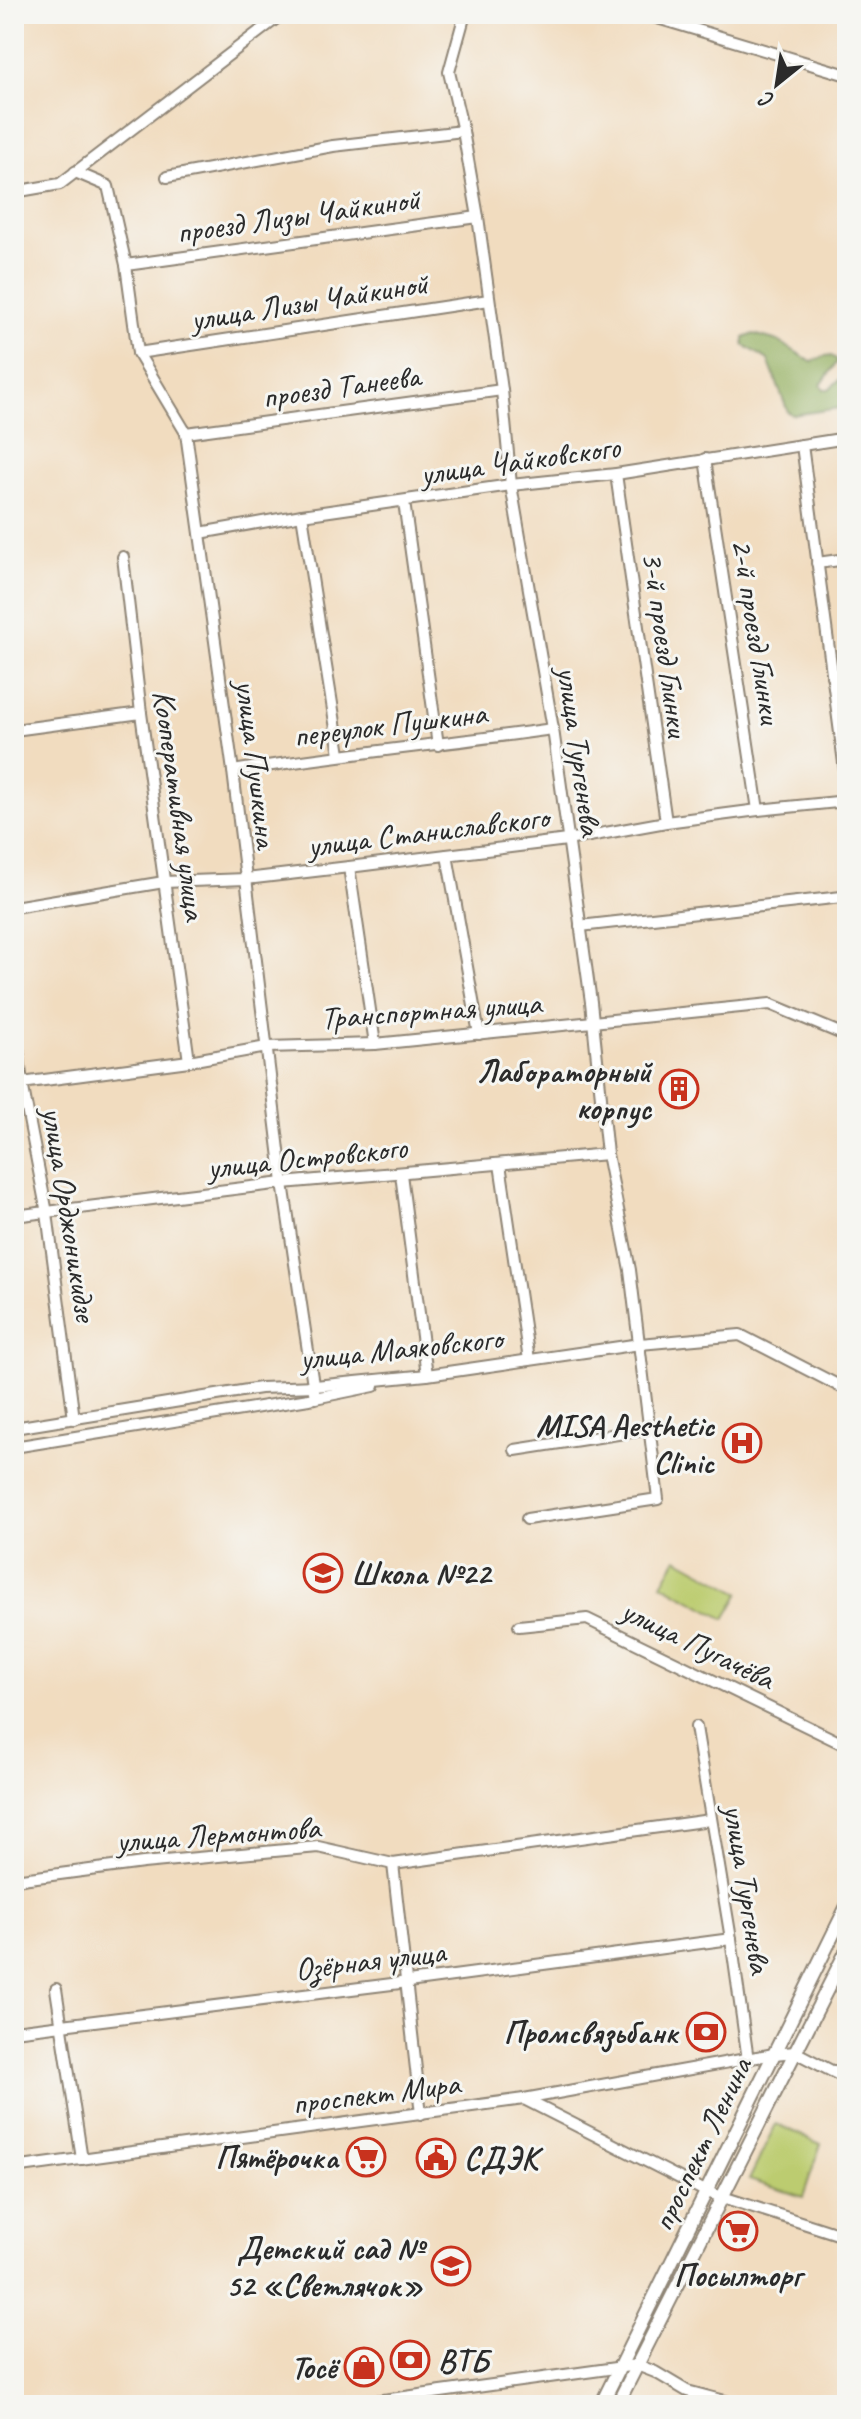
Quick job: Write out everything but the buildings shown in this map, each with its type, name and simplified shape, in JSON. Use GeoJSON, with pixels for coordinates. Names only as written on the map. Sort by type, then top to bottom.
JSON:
{"type":"FeatureCollection","features":[{"type":"Feature","properties":{"kind":"main road","name":"проспект Ленина"},"geometry":{"type":"LineString","coordinates":[[601,2405],[847,1906]]}},
{"type":"Feature","properties":{"kind":"main road","name":"проспект Ленина"},"geometry":{"type":"LineString","coordinates":[[617,2405],[847,1950]]}},
{"type":"Feature","properties":{"kind":"street"},"geometry":{"type":"LineString","coordinates":[[14,192],[60,184],[282,14]]}},
{"type":"Feature","properties":{"kind":"street","name":"улица Тургенева"},"geometry":{"type":"LineString","coordinates":[[465,14],[449,72],[478,217],[502,390],[511,485],[553,729],[593,1023],[607,1154],[630,1270],[658,1499],[527,1519]]}},
{"type":"Feature","properties":{"kind":"street"},"geometry":{"type":"LineString","coordinates":[[644,14],[847,75]]}},
{"type":"Feature","properties":{"kind":"street"},"geometry":{"type":"LineString","coordinates":[[167,177],[333,146],[463,131]]}},
{"type":"Feature","properties":{"kind":"street","name":"улица Пушкина"},"geometry":{"type":"LineString","coordinates":[[75,172],[108,186],[126,265],[138,353],[186,433],[233,771],[283,1183],[315,1398]]}},
{"type":"Feature","properties":{"kind":"street","name":"проезд Лизы Чайкиной"},"geometry":{"type":"LineString","coordinates":[[126,265],[478,217]]}},
{"type":"Feature","properties":{"kind":"street","name":"улица Лизы Чайкиной"},"geometry":{"type":"LineString","coordinates":[[138,353],[489,300]]}},
{"type":"Feature","properties":{"kind":"street","name":"проезд Танеева"},"geometry":{"type":"LineString","coordinates":[[186,433],[502,390]]}},
{"type":"Feature","properties":{"kind":"street","name":"улица Чайковского"},"geometry":{"type":"LineString","coordinates":[[200,533],[302,515],[511,485],[616,474],[847,438]]}},
{"type":"Feature","properties":{"kind":"street"},"geometry":{"type":"LineString","coordinates":[[802,445],[847,786]]}},
{"type":"Feature","properties":{"kind":"street","name":"2-й проезд Глинки"},"geometry":{"type":"LineString","coordinates":[[705,459],[758,810]]}},
{"type":"Feature","properties":{"kind":"street","name":"3-й проезд Глинки"},"geometry":{"type":"LineString","coordinates":[[616,474],[666,822]]}},
{"type":"Feature","properties":{"kind":"street"},"geometry":{"type":"LineString","coordinates":[[404,502],[438,745]]}},
{"type":"Feature","properties":{"kind":"street"},"geometry":{"type":"LineString","coordinates":[[302,515],[340,754]]}},
{"type":"Feature","properties":{"kind":"street","name":"Кооперативная улица"},"geometry":{"type":"LineString","coordinates":[[123,557],[141,713],[189,1061]]}},
{"type":"Feature","properties":{"kind":"street"},"geometry":{"type":"LineString","coordinates":[[817,563],[847,559]]}},
{"type":"Feature","properties":{"kind":"street"},"geometry":{"type":"LineString","coordinates":[[832,676],[847,674]]}},
{"type":"Feature","properties":{"kind":"street"},"geometry":{"type":"LineString","coordinates":[[14,730],[141,713]]}},
{"type":"Feature","properties":{"kind":"street","name":"переулок Пушкина"},"geometry":{"type":"LineString","coordinates":[[233,771],[340,754],[438,745],[553,729]]}},
{"type":"Feature","properties":{"kind":"street","name":"улица Станиславского"},"geometry":{"type":"LineString","coordinates":[[14,907],[164,882],[246,879],[349,867],[567,840],[666,822],[847,801]]}},
{"type":"Feature","properties":{"kind":"street"},"geometry":{"type":"LineString","coordinates":[[447,855],[479,1034]]}},
{"type":"Feature","properties":{"kind":"street"},"geometry":{"type":"LineString","coordinates":[[349,867],[375,1044]]}},
{"type":"Feature","properties":{"kind":"street"},"geometry":{"type":"LineString","coordinates":[[580,926],[842,897],[847,899]]}},
{"type":"Feature","properties":{"kind":"street","name":"Транспортная улица"},"geometry":{"type":"LineString","coordinates":[[18,1083],[189,1061],[267,1047],[375,1044],[770,1004],[847,1036]]}},
{"type":"Feature","properties":{"kind":"street","name":"улица Орджоникидзе"},"geometry":{"type":"LineString","coordinates":[[14,1016],[18,1083],[47,1213],[74,1419]]}},
{"type":"Feature","properties":{"kind":"street","name":"улица Островского"},"geometry":{"type":"LineString","coordinates":[[14,1216],[283,1183],[607,1154]]}},
{"type":"Feature","properties":{"kind":"street"},"geometry":{"type":"LineString","coordinates":[[500,1164],[529,1360]]}},
{"type":"Feature","properties":{"kind":"street"},"geometry":{"type":"LineString","coordinates":[[401,1174],[427,1375]]}},
{"type":"Feature","properties":{"kind":"street","name":"улица Маяковского"},"geometry":{"type":"LineString","coordinates":[[14,1428],[260,1388],[427,1375],[640,1344],[740,1335],[847,1390]]}},
{"type":"Feature","properties":{"kind":"street","name":"улица Маяковского"},"geometry":{"type":"LineString","coordinates":[[14,1447],[315,1398],[427,1375]]}},
{"type":"Feature","properties":{"kind":"street"},"geometry":{"type":"LineString","coordinates":[[515,1450],[650,1429]]}},
{"type":"Feature","properties":{"kind":"street","name":"улица Пугачёва"},"geometry":{"type":"LineString","coordinates":[[519,1626],[587,1619],[847,1746]]}},
{"type":"Feature","properties":{"kind":"street","name":"улица Тургенева"},"geometry":{"type":"LineString","coordinates":[[696,1727],[748,2060]]}},
{"type":"Feature","properties":{"kind":"street","name":"улица Лермонтова"},"geometry":{"type":"LineString","coordinates":[[14,1880],[143,1863],[318,1847],[393,1864],[710,1820]]}},
{"type":"Feature","properties":{"kind":"street"},"geometry":{"type":"LineString","coordinates":[[393,1864],[421,2114]]}},
{"type":"Feature","properties":{"kind":"street","name":"Озёрная улица"},"geometry":{"type":"LineString","coordinates":[[14,2031],[731,1939]]}},
{"type":"Feature","properties":{"kind":"street"},"geometry":{"type":"LineString","coordinates":[[56,1989],[82,2159]]}},
{"type":"Feature","properties":{"kind":"street"},"geometry":{"type":"LineString","coordinates":[[795,2052],[847,2079]]}},
{"type":"Feature","properties":{"kind":"street","name":"проспект Мира"},"geometry":{"type":"LineString","coordinates":[[14,2168],[524,2099],[795,2052]]}},
{"type":"Feature","properties":{"kind":"street"},"geometry":{"type":"LineString","coordinates":[[524,2099],[707,2192],[847,2237]]}},
{"type":"Feature","properties":{"kind":"street"},"geometry":{"type":"LineString","coordinates":[[347,2405],[637,2365],[687,2391],[740,2405]]}},
{"type":"Feature","properties":{"kind":"green space"},"geometry":{"type":"Polygon","coordinates":[[[754,334],[778,341],[812,362],[825,356],[835,358],[838,361],[821,385],[829,389],[847,373],[847,407],[793,415],[788,412],[768,360],[744,345],[744,338],[754,334]]]}},
{"type":"Feature","properties":{"kind":"green space"},"geometry":{"type":"Polygon","coordinates":[[[677,1558],[740,1593],[725,1619],[662,1584],[677,1558]]]}},
{"type":"Feature","properties":{"kind":"green space"},"geometry":{"type":"Polygon","coordinates":[[[776,2124],[821,2144],[803,2197],[749,2180],[776,2124]]]}},
{"type":"Feature","properties":{"kind":"place","name":"Лабораторный корпус"},"geometry":{"type":"Point","coordinates":[679,1089]}},
{"type":"Feature","properties":{"kind":"place","name":"MISA Aesthetic Clinic"},"geometry":{"type":"Point","coordinates":[742,1443]}},
{"type":"Feature","properties":{"kind":"place","name":"Школа №22"},"geometry":{"type":"Point","coordinates":[323,1573]}},
{"type":"Feature","properties":{"kind":"place","name":"Промсвязьбанк"},"geometry":{"type":"Point","coordinates":[706,2032]}},
{"type":"Feature","properties":{"kind":"place","name":"Пятёрочка"},"geometry":{"type":"Point","coordinates":[366,2157]}},
{"type":"Feature","properties":{"kind":"place","name":"СДЭК"},"geometry":{"type":"Point","coordinates":[436,2158]}},
{"type":"Feature","properties":{"kind":"place","name":"Посылторг"},"geometry":{"type":"Point","coordinates":[738,2231]}},
{"type":"Feature","properties":{"kind":"place","name":"Детский сад № 52 «Светлячок»"},"geometry":{"type":"Point","coordinates":[451,2266]}},
{"type":"Feature","properties":{"kind":"place","name":"ВТБ"},"geometry":{"type":"Point","coordinates":[410,2360]}},
{"type":"Feature","properties":{"kind":"place","name":"Тосё"},"geometry":{"type":"Point","coordinates":[364,2367]}}]}
